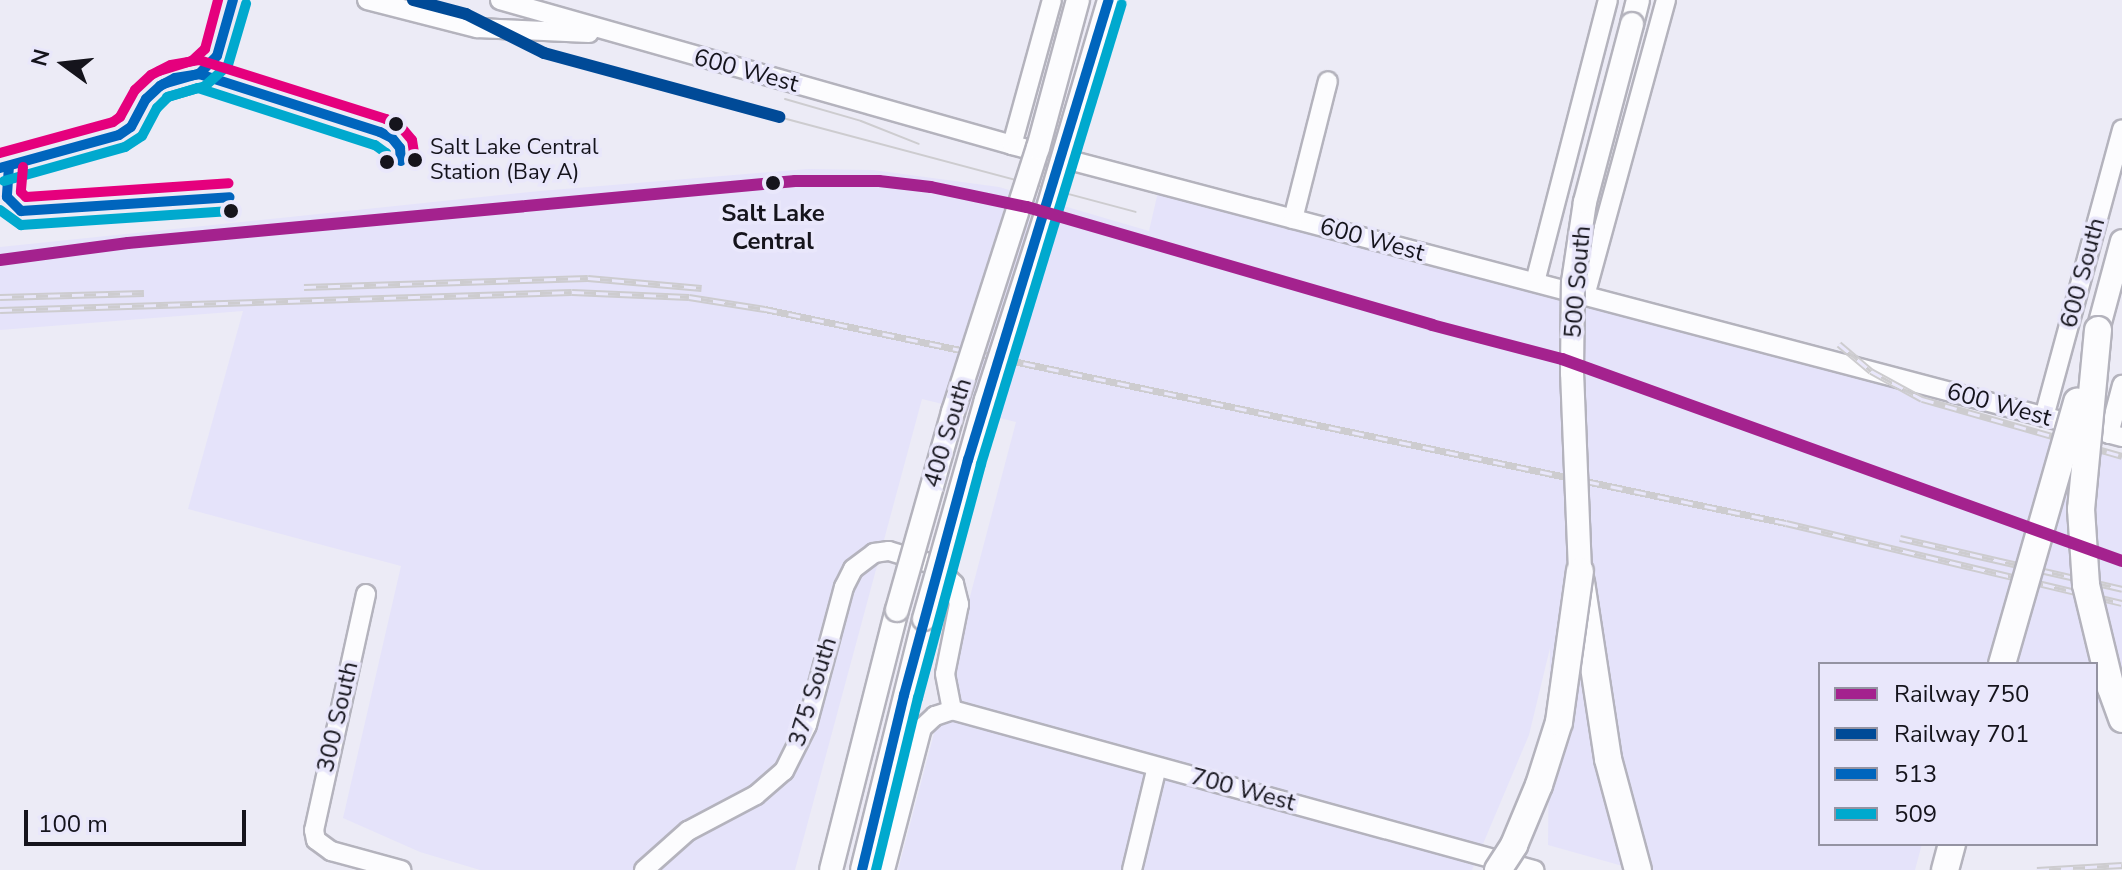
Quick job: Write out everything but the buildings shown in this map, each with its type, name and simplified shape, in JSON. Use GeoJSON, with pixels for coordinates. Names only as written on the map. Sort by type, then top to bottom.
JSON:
{"type":"FeatureCollection","features":[{"type":"Feature","properties":{"kind":"highway"},"geometry":{"type":"LineString","coordinates":[[2003,662],[2098,330]]}},
{"type":"Feature","properties":{"kind":"highway"},"geometry":{"type":"LineString","coordinates":[[2098,330],[2084,461],[2082,524],[2089,597],[2111,688],[2122,719]]}},
{"type":"Feature","properties":{"kind":"highway"},"geometry":{"type":"LineString","coordinates":[[1498,870],[1514,845],[1539,785],[1559,722],[1580,571]]}},
{"type":"Feature","properties":{"kind":"highway"},"geometry":{"type":"LineString","coordinates":[[1580,571],[1608,759],[1638,870]]}},
{"type":"Feature","properties":{"kind":"highway"},"geometry":{"type":"LineString","coordinates":[[1945,870],[1951,846]]}},
{"type":"Feature","properties":{"kind":"main road","name":"400 South"},"geometry":{"type":"LineString","coordinates":[[831,870],[897,610],[953,412],[1038,148],[1078,0]]}},
{"type":"Feature","properties":{"kind":"main road","name":"400 South"},"geometry":{"type":"LineString","coordinates":[[862,870],[924,619],[986,400],[1051,198],[1109,0]]}},
{"type":"Feature","properties":{"kind":"main road","name":"500 South"},"geometry":{"type":"LineString","coordinates":[[1580,571],[1572,373],[1573,282],[1585,202],[1638,0]]}},
{"type":"Feature","properties":{"kind":"main road","name":"600 South"},"geometry":{"type":"LineString","coordinates":[[2098,330],[2122,241]]}},
{"type":"Feature","properties":{"kind":"street","name":"600 West"},"geometry":{"type":"LineString","coordinates":[[367,0],[477,28],[623,37]]}},
{"type":"Feature","properties":{"kind":"street","name":"600 West"},"geometry":{"type":"LineString","coordinates":[[500,0],[530,4],[623,37],[1012,145],[2116,436]]}},
{"type":"Feature","properties":{"kind":"street"},"geometry":{"type":"LineString","coordinates":[[1012,145],[1052,0]]}},
{"type":"Feature","properties":{"kind":"street","name":"500 South"},"geometry":{"type":"LineString","coordinates":[[1535,282],[1608,0]]}},
{"type":"Feature","properties":{"kind":"street","name":"500 South"},"geometry":{"type":"LineString","coordinates":[[1585,296],[1666,0]]}},
{"type":"Feature","properties":{"kind":"street"},"geometry":{"type":"LineString","coordinates":[[521,31],[530,4]]}},
{"type":"Feature","properties":{"kind":"street"},"geometry":{"type":"LineString","coordinates":[[1293,219],[1328,81]]}},
{"type":"Feature","properties":{"kind":"street","name":"600 South"},"geometry":{"type":"LineString","coordinates":[[2044,417],[2122,129]]}},
{"type":"Feature","properties":{"kind":"street"},"geometry":{"type":"LineString","coordinates":[[2116,436],[2122,385]]}},
{"type":"Feature","properties":{"kind":"street","name":"375 South"},"geometry":{"type":"LineString","coordinates":[[644,870],[688,831],[756,795],[784,771],[807,725],[844,587],[858,563],[884,551],[924,561],[945,571],[957,592],[957,614],[945,674],[952,710]]}},
{"type":"Feature","properties":{"kind":"street","name":"300 South"},"geometry":{"type":"LineString","coordinates":[[366,594],[314,821],[316,840],[331,851],[401,870]]}},
{"type":"Feature","properties":{"kind":"street"},"geometry":{"type":"LineString","coordinates":[[885,870],[922,728],[930,718],[952,710]]}},
{"type":"Feature","properties":{"kind":"street","name":"700 West"},"geometry":{"type":"LineString","coordinates":[[952,710],[1534,870]]}},
{"type":"Feature","properties":{"kind":"street"},"geometry":{"type":"LineString","coordinates":[[1132,870],[1157,767]]}},
{"type":"Feature","properties":{"kind":"shaded area"},"geometry":{"type":"Polygon","coordinates":[[[808,169],[873,170],[999,187],[1149,231],[1158,192],[1758,349],[2122,454],[2122,705],[2098,703],[2098,662],[1818,662],[1818,846],[1921,846],[1915,870],[1637,870],[1548,845],[1550,648],[1529,735],[1472,870],[898,870],[1016,422],[922,399],[795,870],[480,870],[420,852],[343,818],[401,566],[188,509],[243,311],[0,330],[0,247],[540,191],[808,169]]]}},
{"type":"Feature","properties":{"kind":"tram line"},"geometry":{"type":"LineString","coordinates":[[785,99],[861,121],[919,144]]}},
{"type":"Feature","properties":{"kind":"tram line"},"geometry":{"type":"LineString","coordinates":[[779,117],[1136,212]]}},
{"type":"Feature","properties":{"kind":"railway"},"geometry":{"type":"LineString","coordinates":[[304,287],[588,278],[702,288]]}},
{"type":"Feature","properties":{"kind":"railway"},"geometry":{"type":"LineString","coordinates":[[0,310],[572,292],[689,297],[765,309],[1786,523],[2122,603]]}},
{"type":"Feature","properties":{"kind":"railway"},"geometry":{"type":"LineString","coordinates":[[0,297],[144,293]]}},
{"type":"Feature","properties":{"kind":"railway"},"geometry":{"type":"LineString","coordinates":[[1839,344],[1871,371],[1922,399],[2122,456]]}},
{"type":"Feature","properties":{"kind":"railway"},"geometry":{"type":"LineString","coordinates":[[1900,538],[2122,589]]}},
{"type":"Feature","properties":{"kind":"railway"},"geometry":{"type":"LineString","coordinates":[[2037,870],[2122,865]]}},
{"type":"Feature","properties":{"kind":"rail line","name":"701"},"geometry":{"type":"LineString","coordinates":[[413,0],[466,14],[544,53],[779,117]]}},
{"type":"Feature","properties":{"kind":"rail line","name":"750"},"geometry":{"type":"LineString","coordinates":[[0,260],[128,243],[795,181],[879,181],[931,187],[1027,207],[1432,325],[1562,359],[2122,561]]}},
{"type":"Feature","properties":{"kind":"transit line"},"geometry":{"type":"LineString","coordinates":[[159,71],[192,61],[205,49],[218,0]]}},
{"type":"Feature","properties":{"kind":"transit line","name":"513"},"geometry":{"type":"LineString","coordinates":[[163,84],[199,74],[217,56],[233,0]]}},
{"type":"Feature","properties":{"kind":"transit line","name":"513"},"geometry":{"type":"LineString","coordinates":[[862,870],[904,695],[968,460],[1109,0]]}},
{"type":"Feature","properties":{"kind":"transit line","name":"509"},"geometry":{"type":"LineString","coordinates":[[167,97],[205,86],[228,65],[246,4]]}},
{"type":"Feature","properties":{"kind":"transit line","name":"509"},"geometry":{"type":"LineString","coordinates":[[876,870],[918,698],[981,464],[1122,4]]}},
{"type":"Feature","properties":{"kind":"transit line"},"geometry":{"type":"LineString","coordinates":[[0,153],[113,122],[120,117],[135,90],[151,75],[171,65],[199,60],[386,119],[401,127],[412,140],[415,160]]}},
{"type":"Feature","properties":{"kind":"transit line","name":"513"},"geometry":{"type":"LineString","coordinates":[[0,168],[119,135],[131,127],[146,99],[160,86],[175,78],[199,74],[380,132],[392,138],[400,148],[401,161]]}},
{"type":"Feature","properties":{"kind":"transit line","name":"509"},"geometry":{"type":"LineString","coordinates":[[4,181],[125,147],[142,136],[157,108],[168,97],[198,88],[375,145],[386,153],[387,162]]}},
{"type":"Feature","properties":{"kind":"transit line","name":"513"},"geometry":{"type":"LineString","coordinates":[[9,166],[7,197],[21,211],[230,197]]}},
{"type":"Feature","properties":{"kind":"transit line"},"geometry":{"type":"LineString","coordinates":[[23,167],[21,192],[26,197],[229,183]]}},
{"type":"Feature","properties":{"kind":"transit line","name":"509"},"geometry":{"type":"LineString","coordinates":[[0,210],[21,225],[231,211]]}},
{"type":"Feature","properties":{"kind":"place","name":"Salt Lake Central Station (Bay A)"},"geometry":{"type":"Point","coordinates":[415,160]}},
{"type":"Feature","properties":{"kind":"place","name":"Salt Lake Central"},"geometry":{"type":"Point","coordinates":[773,183]}}]}
